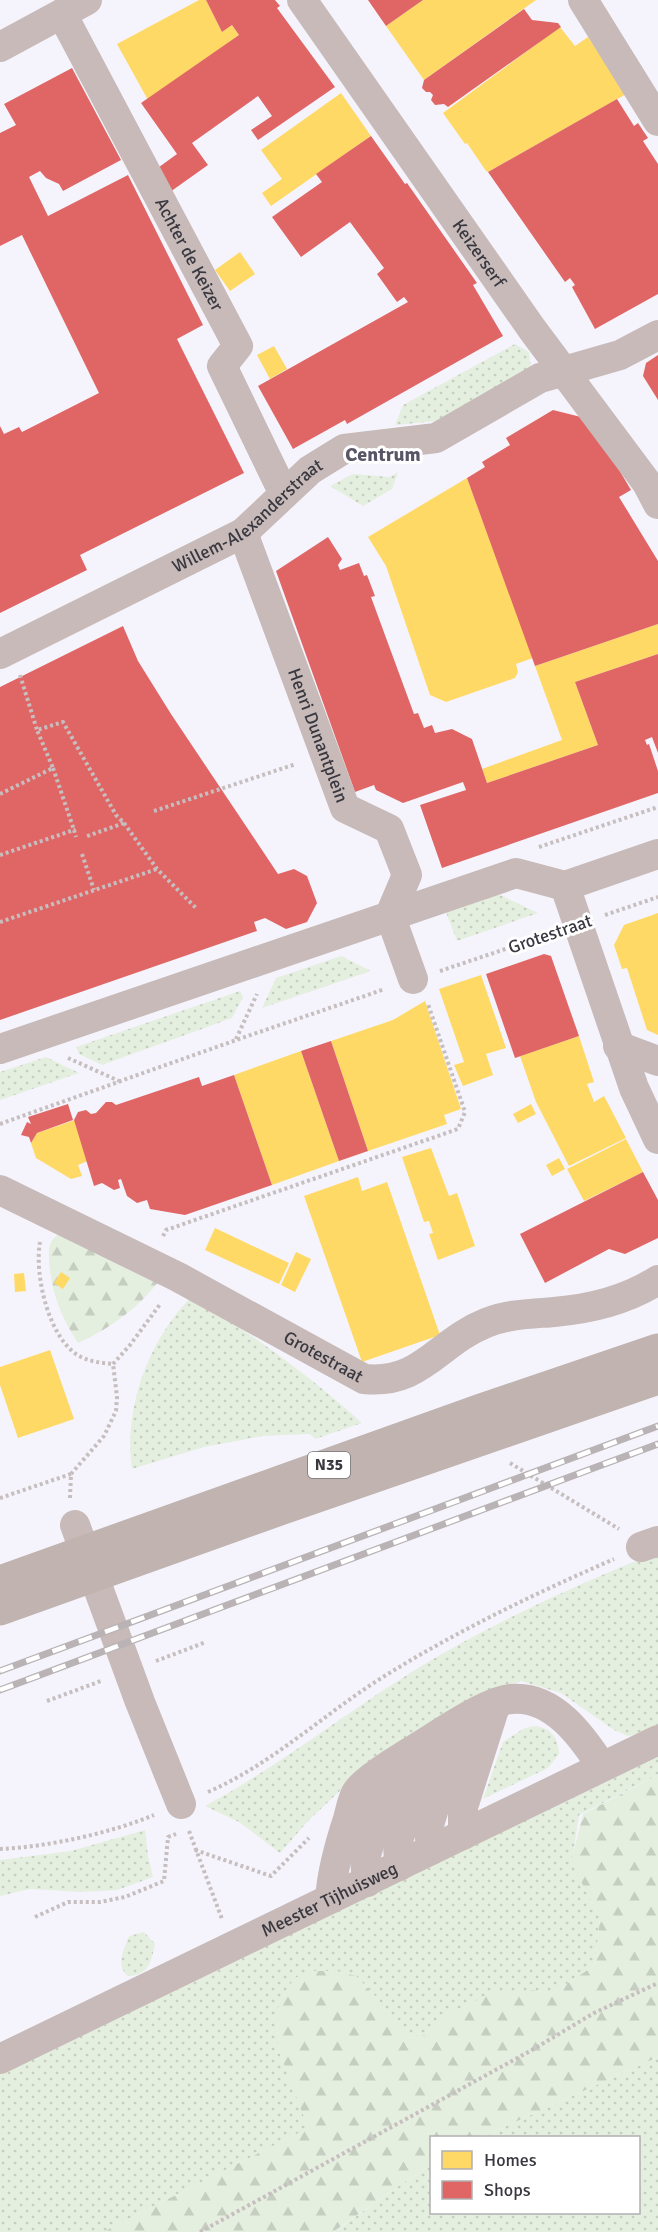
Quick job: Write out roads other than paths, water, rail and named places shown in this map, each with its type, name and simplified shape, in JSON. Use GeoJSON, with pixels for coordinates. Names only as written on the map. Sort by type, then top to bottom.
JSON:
{"type":"FeatureCollection","features":[{"type":"Feature","properties":{"kind":"main road","name":"N35"},"geometry":{"type":"LineString","coordinates":[[0,1582],[458,1418],[658,1350]]}},
{"type":"Feature","properties":{"kind":"main road","name":"N35"},"geometry":{"type":"LineString","coordinates":[[0,1609],[658,1378]]}},
{"type":"Feature","properties":{"kind":"street","name":"Keizerserf"},"geometry":{"type":"LineString","coordinates":[[302,0],[532,328],[647,483],[658,504]]}},
{"type":"Feature","properties":{"kind":"street"},"geometry":{"type":"LineString","coordinates":[[583,0],[658,121]]}},
{"type":"Feature","properties":{"kind":"street"},"geometry":{"type":"LineString","coordinates":[[0,47],[74,7]]}},
{"type":"Feature","properties":{"kind":"street","name":"Achter de Keizer"},"geometry":{"type":"LineString","coordinates":[[74,7],[238,346],[222,366],[284,494]]}},
{"type":"Feature","properties":{"kind":"street","name":"Willem-Alexanderstraat"},"geometry":{"type":"LineString","coordinates":[[0,654],[243,533],[310,470],[345,449],[436,438],[540,378],[620,355],[658,335]]}},
{"type":"Feature","properties":{"kind":"street","name":"Henri Dunantplein"},"geometry":{"type":"LineString","coordinates":[[243,533],[345,807],[389,829],[408,875],[390,915]]}},
{"type":"Feature","properties":{"kind":"street"},"geometry":{"type":"LineString","coordinates":[[0,1049],[516,873],[565,886],[658,854]]}},
{"type":"Feature","properties":{"kind":"street"},"geometry":{"type":"LineString","coordinates":[[565,886],[618,1046],[634,1088],[658,1139]]}},
{"type":"Feature","properties":{"kind":"street"},"geometry":{"type":"LineString","coordinates":[[390,915],[416,979]]}},
{"type":"Feature","properties":{"kind":"street"},"geometry":{"type":"LineString","coordinates":[[618,1046],[658,1061]]}},
{"type":"Feature","properties":{"kind":"street","name":"Grotestraat"},"geometry":{"type":"LineString","coordinates":[[0,1190],[178,1277],[364,1379],[381,1381],[412,1372],[461,1335],[486,1323],[507,1316],[556,1312],[604,1304],[646,1288],[658,1280]]}},
{"type":"Feature","properties":{"kind":"street"},"geometry":{"type":"LineString","coordinates":[[75,1525],[121,1677],[181,1804]]}},
{"type":"Feature","properties":{"kind":"street"},"geometry":{"type":"LineString","coordinates":[[330,1899],[333,1867],[357,1791],[391,1764],[496,1703],[511,1699],[528,1700],[546,1707],[566,1720],[582,1737],[602,1767]]}},
{"type":"Feature","properties":{"kind":"street"},"geometry":{"type":"LineString","coordinates":[[463,1835],[463,1807],[496,1703]]}},
{"type":"Feature","properties":{"kind":"street"},"geometry":{"type":"LineString","coordinates":[[431,1850],[429,1825],[460,1722]]}},
{"type":"Feature","properties":{"kind":"street"},"geometry":{"type":"LineString","coordinates":[[399,1866],[398,1841],[430,1740]]}},
{"type":"Feature","properties":{"kind":"street","name":"Meester Tijhuisweg"},"geometry":{"type":"LineString","coordinates":[[0,2059],[658,1740]]}},
{"type":"Feature","properties":{"kind":"street"},"geometry":{"type":"LineString","coordinates":[[367,1882],[365,1859],[391,1764]]}},
{"type":"Feature","properties":{"kind":"railway"},"geometry":{"type":"LineString","coordinates":[[0,1671],[658,1426]]}},
{"type":"Feature","properties":{"kind":"railway"},"geometry":{"type":"LineString","coordinates":[[0,1690],[658,1444]]}},
{"type":"Feature","properties":{"kind":"district","name":"Centrum"},"geometry":{"type":"Point","coordinates":[383,454]}}]}
